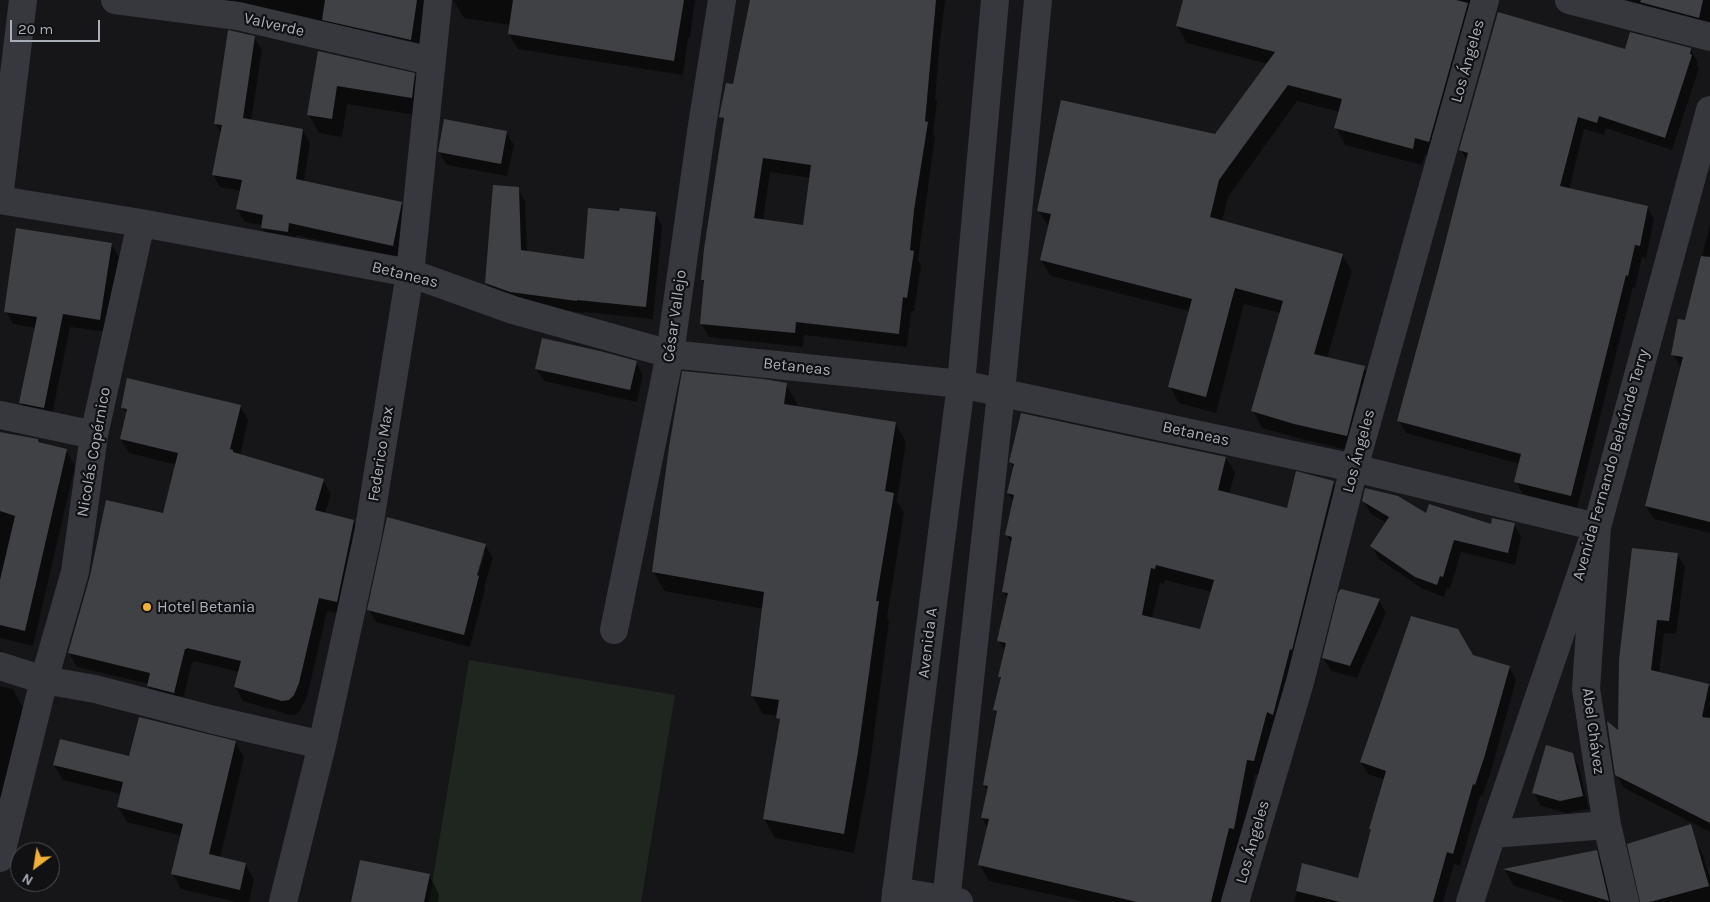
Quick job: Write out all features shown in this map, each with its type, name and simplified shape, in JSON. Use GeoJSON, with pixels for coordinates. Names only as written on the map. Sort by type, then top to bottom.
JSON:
{"type":"FeatureCollection","features":[{"type":"Feature","properties":{"kind":"street"},"geometry":{"type":"LineString","coordinates":[[0,190],[23,0]]}},
{"type":"Feature","properties":{"kind":"street","name":"Valverde"},"geometry":{"type":"LineString","coordinates":[[115,0],[238,16],[431,61]]}},
{"type":"Feature","properties":{"kind":"street","name":"Federico Max"},"geometry":{"type":"LineString","coordinates":[[283,902],[322,744],[368,534],[410,273],[438,0]]}},
{"type":"Feature","properties":{"kind":"street","name":"César Vallejo"},"geometry":{"type":"LineString","coordinates":[[614,630],[670,354],[701,132],[722,0]]}},
{"type":"Feature","properties":{"kind":"street","name":"Avenida A"},"geometry":{"type":"LineString","coordinates":[[895,896],[961,384],[995,0]]}},
{"type":"Feature","properties":{"kind":"street"},"geometry":{"type":"LineString","coordinates":[[895,896],[951,901],[1038,0]]}},
{"type":"Feature","properties":{"kind":"street","name":"Los Ángeles"},"geometry":{"type":"LineString","coordinates":[[1235,902],[1300,682],[1354,468],[1485,0]]}},
{"type":"Feature","properties":{"kind":"street"},"geometry":{"type":"LineString","coordinates":[[1569,0],[1603,4],[1710,37]]}},
{"type":"Feature","properties":{"kind":"street","name":"Avenida Fernando Belaúnde Terry"},"geometry":{"type":"LineString","coordinates":[[1470,902],[1597,527],[1710,110]]}},
{"type":"Feature","properties":{"kind":"street","name":"Betaneas"},"geometry":{"type":"LineString","coordinates":[[0,200],[141,222],[410,273],[513,310],[670,354],[961,384],[1354,468],[1597,527]]}},
{"type":"Feature","properties":{"kind":"street","name":"Nicolás Copérnico"},"geometry":{"type":"LineString","coordinates":[[0,858],[44,680],[75,572],[94,435],[141,222]]}},
{"type":"Feature","properties":{"kind":"street"},"geometry":{"type":"LineString","coordinates":[[0,414],[94,435]]}},
{"type":"Feature","properties":{"kind":"street","name":"Abel Chávez"},"geometry":{"type":"LineString","coordinates":[[1597,527],[1586,689],[1607,824],[1625,902]]}},
{"type":"Feature","properties":{"kind":"street"},"geometry":{"type":"LineString","coordinates":[[0,666],[44,680],[95,689],[214,720],[322,744]]}},
{"type":"Feature","properties":{"kind":"street"},"geometry":{"type":"LineString","coordinates":[[1492,834],[1607,824]]}},
{"type":"Feature","properties":{"kind":"shaded area"},"geometry":{"type":"Polygon","coordinates":[[[469,660],[675,695],[641,902],[429,902],[469,660]]]}},
{"type":"Feature","properties":{"kind":"building"},"geometry":{"type":"Polygon","coordinates":[[[325,0],[417,0],[411,40],[322,20],[325,0]]]}},
{"type":"Feature","properties":{"kind":"building"},"geometry":{"type":"Polygon","coordinates":[[[513,0],[684,0],[674,61],[508,34],[513,0]]]}},
{"type":"Feature","properties":{"kind":"building"},"geometry":{"type":"Polygon","coordinates":[[[750,0],[936,0],[925,121],[928,122],[914,210],[910,250],[914,251],[907,298],[903,297],[899,334],[796,322],[795,333],[700,324],[704,280],[701,280],[704,249],[724,118],[719,117],[726,83],[733,84],[750,0]],[[763,158],[754,218],[803,225],[811,165],[763,158]]]}},
{"type":"Feature","properties":{"kind":"building"},"geometry":{"type":"Polygon","coordinates":[[[1183,0],[1456,0],[1468,3],[1429,142],[1415,138],[1413,149],[1334,128],[1342,99],[1288,85],[1219,180],[1210,217],[1343,254],[1314,354],[1365,366],[1347,436],[1294,424],[1251,411],[1283,301],[1235,288],[1206,397],[1168,387],[1192,299],[1040,260],[1051,214],[1037,211],[1061,100],[1215,134],[1275,52],[1176,26],[1183,0]]]}},
{"type":"Feature","properties":{"kind":"building"},"geometry":{"type":"Polygon","coordinates":[[[1641,0],[1703,0],[1699,18],[1640,2],[1641,0]]]}},
{"type":"Feature","properties":{"kind":"building"},"geometry":{"type":"Polygon","coordinates":[[[1498,12],[1625,49],[1630,32],[1691,48],[1690,54],[1692,55],[1665,138],[1599,116],[1597,123],[1578,117],[1560,186],[1648,206],[1640,246],[1635,245],[1628,276],[1626,275],[1571,496],[1514,482],[1521,454],[1397,421],[1468,153],[1459,150],[1498,12]]]}},
{"type":"Feature","properties":{"kind":"building"},"geometry":{"type":"Polygon","coordinates":[[[228,30],[255,36],[243,118],[303,129],[296,179],[402,202],[393,246],[289,223],[288,232],[261,228],[263,215],[236,209],[242,180],[212,175],[222,125],[214,124],[228,30]]]}},
{"type":"Feature","properties":{"kind":"building"},"geometry":{"type":"Polygon","coordinates":[[[318,51],[415,73],[412,98],[337,86],[332,119],[307,115],[318,51]]]}},
{"type":"Feature","properties":{"kind":"building"},"geometry":{"type":"Polygon","coordinates":[[[444,119],[507,131],[501,164],[438,152],[444,119]]]}},
{"type":"Feature","properties":{"kind":"building"},"geometry":{"type":"Polygon","coordinates":[[[493,185],[519,187],[521,250],[584,259],[588,208],[619,211],[620,208],[656,212],[646,307],[577,301],[510,292],[485,283],[493,185]]]}},
{"type":"Feature","properties":{"kind":"building"},"geometry":{"type":"Polygon","coordinates":[[[16,228],[112,243],[100,320],[63,314],[44,408],[19,403],[37,317],[4,312],[16,228]]]}},
{"type":"Feature","properties":{"kind":"building"},"geometry":{"type":"Polygon","coordinates":[[[1701,256],[1710,257],[1710,522],[1645,506],[1683,357],[1671,355],[1678,319],[1685,320],[1701,256]]]}},
{"type":"Feature","properties":{"kind":"building"},"geometry":{"type":"Polygon","coordinates":[[[542,338],[637,361],[630,390],[535,369],[542,338]]]}},
{"type":"Feature","properties":{"kind":"building"},"geometry":{"type":"Polygon","coordinates":[[[682,371],[787,383],[784,404],[896,422],[885,491],[894,493],[876,601],[879,601],[858,752],[844,834],[763,819],[780,719],[776,718],[779,700],[751,696],[764,592],[652,572],[669,447],[682,371]]]}},
{"type":"Feature","properties":{"kind":"building"},"geometry":{"type":"Polygon","coordinates":[[[127,378],[241,405],[230,449],[233,452],[324,479],[315,510],[354,520],[337,602],[319,598],[299,683],[294,695],[289,700],[282,701],[234,687],[241,661],[187,648],[185,649],[174,693],[147,686],[150,673],[68,653],[90,576],[106,500],[163,513],[178,453],[120,439],[127,409],[121,408],[127,378]]]}},
{"type":"Feature","properties":{"kind":"building"},"geometry":{"type":"Polygon","coordinates":[[[1021,413],[1226,457],[1218,490],[1287,508],[1296,471],[1334,481],[1292,650],[1290,649],[1273,715],[1267,712],[1254,761],[1247,760],[1234,829],[1229,828],[1211,902],[1137,902],[978,865],[989,819],[981,818],[988,786],[983,785],[997,711],[993,710],[1001,677],[998,677],[1006,643],[997,641],[1008,593],[1002,592],[1012,537],[1005,535],[1014,495],[1007,493],[1014,464],[1009,462],[1021,413]],[[1156,565],[1155,569],[1151,568],[1142,615],[1200,629],[1214,580],[1156,565]]]}},
{"type":"Feature","properties":{"kind":"building"},"geometry":{"type":"Polygon","coordinates":[[[0,432],[38,439],[38,442],[67,449],[25,631],[0,625],[0,580],[15,516],[0,511],[0,432]]]}},
{"type":"Feature","properties":{"kind":"building"},"geometry":{"type":"Polygon","coordinates":[[[1365,488],[1398,496],[1426,513],[1429,504],[1491,524],[1492,518],[1515,523],[1508,553],[1454,540],[1443,577],[1440,576],[1437,585],[1415,577],[1370,546],[1389,517],[1362,501],[1365,488]]]}},
{"type":"Feature","properties":{"kind":"building"},"geometry":{"type":"Polygon","coordinates":[[[387,517],[486,544],[464,635],[367,610],[387,517]]]}},
{"type":"Feature","properties":{"kind":"building"},"geometry":{"type":"Polygon","coordinates":[[[1632,548],[1678,553],[1669,621],[1657,620],[1651,670],[1709,684],[1702,717],[1710,718],[1710,823],[1615,775],[1607,721],[1618,730],[1619,660],[1632,548]]]}},
{"type":"Feature","properties":{"kind":"building"},"geometry":{"type":"Polygon","coordinates":[[[1341,589],[1380,599],[1350,666],[1322,658],[1338,593],[1341,589]]]}},
{"type":"Feature","properties":{"kind":"building"},"geometry":{"type":"Polygon","coordinates":[[[1411,616],[1458,629],[1473,655],[1510,666],[1484,758],[1475,785],[1473,784],[1453,854],[1447,852],[1433,902],[1340,902],[1296,891],[1302,863],[1358,878],[1371,829],[1369,829],[1386,771],[1360,762],[1411,616]]]}},
{"type":"Feature","properties":{"kind":"building"},"geometry":{"type":"Polygon","coordinates":[[[139,717],[236,741],[209,854],[246,863],[240,890],[171,874],[183,824],[117,807],[123,782],[53,765],[60,739],[129,756],[139,717]]]}},
{"type":"Feature","properties":{"kind":"building"},"geometry":{"type":"Polygon","coordinates":[[[1546,745],[1573,753],[1583,796],[1560,801],[1532,793],[1546,745]]]}},
{"type":"Feature","properties":{"kind":"building"},"geometry":{"type":"Polygon","coordinates":[[[1691,824],[1709,886],[1650,902],[1640,902],[1627,844],[1691,824]]]}},
{"type":"Feature","properties":{"kind":"building"},"geometry":{"type":"Polygon","coordinates":[[[1597,850],[1609,901],[1503,869],[1597,850]]]}},
{"type":"Feature","properties":{"kind":"building"},"geometry":{"type":"Polygon","coordinates":[[[360,860],[430,874],[424,902],[351,902],[360,860]]]}},
{"type":"Feature","properties":{"kind":"place","name":"Hotel Betania"},"geometry":{"type":"Point","coordinates":[147,607]}}]}
